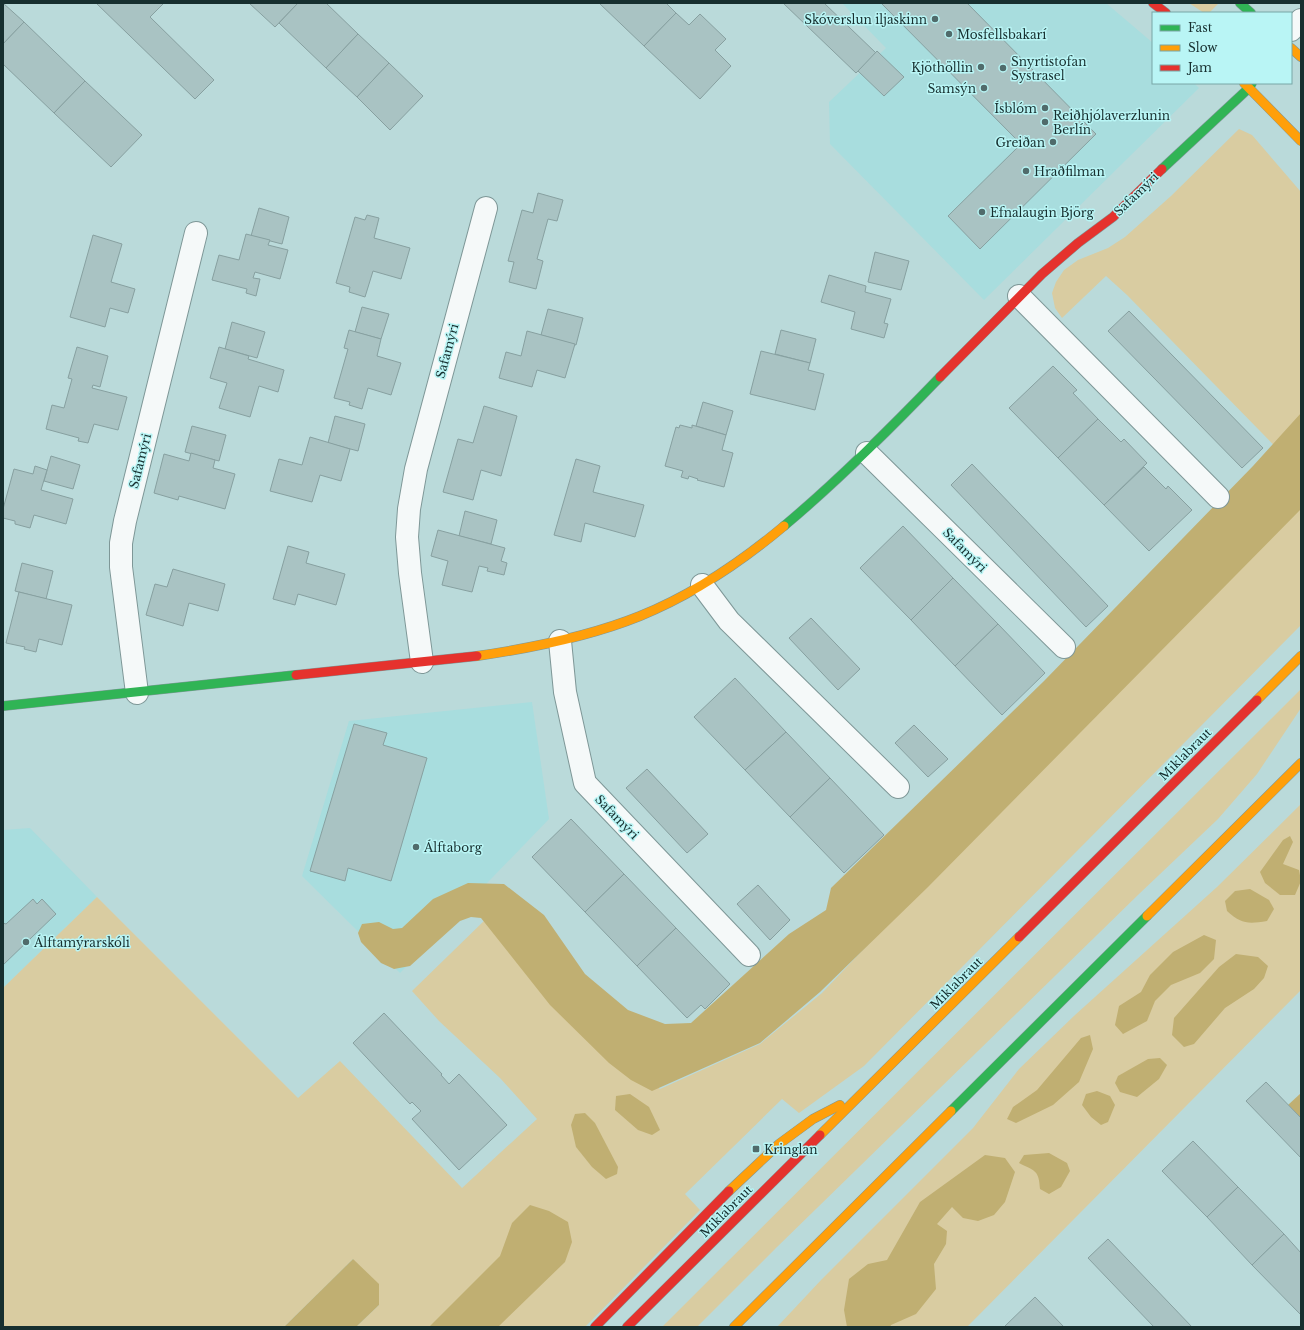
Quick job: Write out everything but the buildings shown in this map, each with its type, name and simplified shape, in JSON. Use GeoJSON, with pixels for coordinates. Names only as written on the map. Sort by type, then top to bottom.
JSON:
{"type":"FeatureCollection","features":[{"type":"Feature","properties":{"kind":"main road"},"geometry":{"type":"LineString","coordinates":[[1153,3],[1165,12]]}},
{"type":"Feature","properties":{"kind":"main road"},"geometry":{"type":"LineString","coordinates":[[1240,3],[1250,12]]}},
{"type":"Feature","properties":{"kind":"main road"},"geometry":{"type":"LineString","coordinates":[[1292,49],[1301,57]]}},
{"type":"Feature","properties":{"kind":"main road"},"geometry":{"type":"LineString","coordinates":[[1250,84],[1301,141]]}},
{"type":"Feature","properties":{"kind":"main road","name":"Safamýri"},"geometry":{"type":"LineString","coordinates":[[3,706],[137,693],[518,650],[560,641],[617,624],[662,606],[702,585],[727,569],[772,537],[819,498],[867,453],[1019,296],[1075,245],[1106,222],[1250,84]]}},
{"type":"Feature","properties":{"kind":"main road","name":"Miklabraut"},"geometry":{"type":"LineString","coordinates":[[627,1327],[1301,656]]}},
{"type":"Feature","properties":{"kind":"main road"},"geometry":{"type":"LineString","coordinates":[[734,1327],[1301,763]]}},
{"type":"Feature","properties":{"kind":"main road"},"geometry":{"type":"LineString","coordinates":[[595,1327],[741,1179],[779,1144],[813,1120],[862,1093]]}},
{"type":"Feature","properties":{"kind":"street"},"geometry":{"type":"LineString","coordinates":[[1292,29],[1301,20]]}},
{"type":"Feature","properties":{"kind":"street"},"geometry":{"type":"LineString","coordinates":[[1292,62],[1301,57]]}},
{"type":"Feature","properties":{"kind":"street","name":"Safamýri"},"geometry":{"type":"LineString","coordinates":[[422,662],[410,573],[407,537],[409,509],[416,469],[486,208]]}},
{"type":"Feature","properties":{"kind":"street","name":"Safamýri"},"geometry":{"type":"LineString","coordinates":[[137,693],[121,568],[121,542],[196,233]]}},
{"type":"Feature","properties":{"kind":"street"},"geometry":{"type":"LineString","coordinates":[[1019,296],[1218,497]]}},
{"type":"Feature","properties":{"kind":"street","name":"Safamýri"},"geometry":{"type":"LineString","coordinates":[[867,453],[1064,647]]}},
{"type":"Feature","properties":{"kind":"street"},"geometry":{"type":"LineString","coordinates":[[702,585],[728,621],[898,787]]}},
{"type":"Feature","properties":{"kind":"street","name":"Safamýri"},"geometry":{"type":"LineString","coordinates":[[560,641],[565,692],[586,783],[749,955]]}},
{"type":"Feature","properties":{"kind":"shaded area"},"geometry":{"type":"Polygon","coordinates":[[[842,3],[1106,3],[1152,42],[1152,84],[1195,84],[1199,88],[984,300],[830,144],[829,102],[886,48],[842,3]]]}},
{"type":"Feature","properties":{"kind":"shaded area"},"geometry":{"type":"Polygon","coordinates":[[[1189,3],[1219,3],[1210,12],[1202,12],[1189,3]]]}},
{"type":"Feature","properties":{"kind":"shaded area"},"geometry":{"type":"Polygon","coordinates":[[[1239,129],[1252,135],[1301,192],[1301,473],[1127,295],[1106,276],[1062,318],[1055,308],[1052,293],[1056,282],[1064,270],[1078,260],[1108,248],[1125,237],[1171,196],[1239,129]]]}},
{"type":"Feature","properties":{"kind":"shaded area"},"geometry":{"type":"Polygon","coordinates":[[[1301,413],[1301,509],[928,887],[820,992],[760,1043],[652,1091],[631,1080],[609,1063],[550,1005],[481,918],[471,917],[460,921],[410,966],[394,969],[381,963],[361,942],[358,933],[362,924],[379,922],[393,929],[402,928],[433,899],[468,883],[504,884],[544,915],[585,974],[628,1010],[665,1024],[691,1023],[789,934],[826,910],[831,888],[1044,681],[1253,466],[1301,413]]]}},
{"type":"Feature","properties":{"kind":"shaded area"},"geometry":{"type":"Polygon","coordinates":[[[1301,505],[1301,625],[864,1066],[799,1113],[782,1099],[685,1194],[700,1210],[585,1327],[356,1327],[379,1305],[353,1259],[284,1327],[3,1327],[3,988],[97,897],[298,1098],[340,1061],[462,1188],[537,1119],[500,1078],[439,1021],[412,991],[487,918],[660,1089],[760,1044],[822,993],[900,911],[1301,505]]]}},
{"type":"Feature","properties":{"kind":"shaded area"},"geometry":{"type":"Polygon","coordinates":[[[1301,689],[1301,708],[1257,774],[1218,819],[1139,894],[697,1327],[662,1327],[1301,689]]]}},
{"type":"Feature","properties":{"kind":"shaded area","name":"Álftaborg"},"geometry":{"type":"Polygon","coordinates":[[[532,702],[549,819],[400,973],[302,876],[349,721],[532,702]]]}},
{"type":"Feature","properties":{"kind":"shaded area"},"geometry":{"type":"Polygon","coordinates":[[[1301,804],[1301,990],[967,1327],[777,1327],[822,1279],[973,1128],[1019,1069],[1075,1015],[1217,887],[1301,804]]]}},
{"type":"Feature","properties":{"kind":"shaded area","name":"Álftamýrarskóli"},"geometry":{"type":"Polygon","coordinates":[[[30,828],[97,897],[3,988],[3,830],[30,828]]]}},
{"type":"Feature","properties":{"kind":"shaded area"},"geometry":{"type":"Polygon","coordinates":[[[1290,836],[1293,842],[1283,864],[1299,870],[1301,881],[1295,895],[1280,895],[1265,883],[1260,872],[1283,840],[1290,836]]]}},
{"type":"Feature","properties":{"kind":"shaded area"},"geometry":{"type":"Polygon","coordinates":[[[1250,889],[1269,900],[1274,909],[1267,921],[1250,923],[1241,921],[1227,911],[1225,901],[1235,891],[1250,889]]]}},
{"type":"Feature","properties":{"kind":"shaded area"},"geometry":{"type":"Polygon","coordinates":[[[1204,935],[1216,940],[1214,959],[1200,973],[1171,985],[1155,1001],[1147,1021],[1123,1034],[1115,1025],[1119,1006],[1141,992],[1150,975],[1173,952],[1204,935]]]}},
{"type":"Feature","properties":{"kind":"shaded area"},"geometry":{"type":"Polygon","coordinates":[[[1236,954],[1258,957],[1268,966],[1264,978],[1254,989],[1225,1008],[1194,1044],[1184,1047],[1172,1035],[1174,1018],[1219,967],[1236,954]]]}},
{"type":"Feature","properties":{"kind":"shaded area"},"geometry":{"type":"Polygon","coordinates":[[[1090,1035],[1093,1049],[1079,1082],[1053,1105],[1016,1123],[1007,1119],[1013,1107],[1037,1090],[1081,1038],[1090,1035]]]}},
{"type":"Feature","properties":{"kind":"shaded area"},"geometry":{"type":"Polygon","coordinates":[[[1160,1058],[1167,1065],[1159,1079],[1137,1097],[1120,1092],[1115,1083],[1118,1076],[1148,1059],[1160,1058]]]}},
{"type":"Feature","properties":{"kind":"shaded area"},"geometry":{"type":"Polygon","coordinates":[[[1097,1091],[1110,1096],[1115,1105],[1108,1122],[1101,1125],[1091,1117],[1082,1105],[1086,1094],[1097,1091]]]}},
{"type":"Feature","properties":{"kind":"shaded area"},"geometry":{"type":"Polygon","coordinates":[[[1301,1093],[1301,1118],[1288,1105],[1301,1093]]]}},
{"type":"Feature","properties":{"kind":"shaded area"},"geometry":{"type":"Polygon","coordinates":[[[630,1094],[649,1107],[660,1130],[652,1135],[638,1130],[615,1110],[616,1096],[630,1094]]]}},
{"type":"Feature","properties":{"kind":"shaded area"},"geometry":{"type":"Polygon","coordinates":[[[585,1113],[595,1123],[618,1167],[617,1174],[606,1179],[592,1167],[576,1147],[571,1125],[575,1114],[585,1113]]]}},
{"type":"Feature","properties":{"kind":"shaded area"},"geometry":{"type":"Polygon","coordinates":[[[1049,1153],[1067,1163],[1070,1171],[1061,1187],[1049,1194],[1040,1189],[1039,1178],[1035,1172],[1019,1163],[1024,1155],[1049,1153]]]}},
{"type":"Feature","properties":{"kind":"shaded area"},"geometry":{"type":"Polygon","coordinates":[[[985,1155],[1005,1158],[1015,1172],[1005,1202],[994,1215],[978,1221],[963,1218],[952,1207],[937,1224],[947,1231],[946,1244],[934,1264],[936,1289],[916,1314],[891,1325],[890,1327],[847,1327],[844,1310],[849,1279],[868,1264],[887,1260],[920,1202],[985,1155]]]}},
{"type":"Feature","properties":{"kind":"shaded area"},"geometry":{"type":"Polygon","coordinates":[[[530,1205],[549,1211],[568,1222],[572,1242],[565,1262],[498,1327],[429,1327],[500,1256],[512,1223],[530,1205]]]}},
{"type":"Feature","properties":{"kind":"shaded area"},"geometry":{"type":"Polygon","coordinates":[[[353,1259],[379,1284],[379,1305],[356,1327],[284,1327],[353,1259]]]}},
{"type":"Feature","properties":{"kind":"traffic: fast"},"geometry":{"type":"LineString","coordinates":[[1240,3],[1250,12]]}},
{"type":"Feature","properties":{"kind":"traffic: fast"},"geometry":{"type":"LineString","coordinates":[[1162,169],[1249,88],[1251,84]]}},
{"type":"Feature","properties":{"kind":"traffic: fast"},"geometry":{"type":"LineString","coordinates":[[784,526],[825,491],[864,454],[940,377]]}},
{"type":"Feature","properties":{"kind":"traffic: fast"},"geometry":{"type":"LineString","coordinates":[[3,706],[296,675]]}},
{"type":"Feature","properties":{"kind":"traffic: fast"},"geometry":{"type":"LineString","coordinates":[[951,1111],[1147,916]]}},
{"type":"Feature","properties":{"kind":"traffic: slow"},"geometry":{"type":"LineString","coordinates":[[1292,49],[1301,57]]}},
{"type":"Feature","properties":{"kind":"traffic: slow"},"geometry":{"type":"LineString","coordinates":[[1245,84],[1301,141]]}},
{"type":"Feature","properties":{"kind":"traffic: slow"},"geometry":{"type":"LineString","coordinates":[[477,656],[580,636],[659,608],[715,577],[751,552],[784,526]]}},
{"type":"Feature","properties":{"kind":"traffic: slow"},"geometry":{"type":"LineString","coordinates":[[1257,700],[1301,656]]}},
{"type":"Feature","properties":{"kind":"traffic: slow"},"geometry":{"type":"LineString","coordinates":[[1147,916],[1301,763]]}},
{"type":"Feature","properties":{"kind":"traffic: slow"},"geometry":{"type":"LineString","coordinates":[[820,1135],[1019,937]]}},
{"type":"Feature","properties":{"kind":"traffic: slow"},"geometry":{"type":"LineString","coordinates":[[729,1191],[779,1144],[813,1119],[840,1105]]}},
{"type":"Feature","properties":{"kind":"traffic: slow"},"geometry":{"type":"LineString","coordinates":[[734,1327],[951,1111]]}},
{"type":"Feature","properties":{"kind":"traffic: jam"},"geometry":{"type":"LineString","coordinates":[[1153,3],[1165,12]]}},
{"type":"Feature","properties":{"kind":"traffic: jam"},"geometry":{"type":"LineString","coordinates":[[940,377],[1042,274],[1078,243],[1113,217],[1162,169]]}},
{"type":"Feature","properties":{"kind":"traffic: jam"},"geometry":{"type":"LineString","coordinates":[[296,675],[477,656]]}},
{"type":"Feature","properties":{"kind":"traffic: jam"},"geometry":{"type":"LineString","coordinates":[[1019,937],[1257,700]]}},
{"type":"Feature","properties":{"kind":"traffic: jam"},"geometry":{"type":"LineString","coordinates":[[627,1327],[820,1135]]}},
{"type":"Feature","properties":{"kind":"traffic: jam"},"geometry":{"type":"LineString","coordinates":[[595,1327],[729,1191]]}},
{"type":"Feature","properties":{"kind":"place","name":"Skóverslun iljaskinn"},"geometry":{"type":"Point","coordinates":[935,19]}},
{"type":"Feature","properties":{"kind":"place","name":"Mosfellsbakarí"},"geometry":{"type":"Point","coordinates":[949,34]}},
{"type":"Feature","properties":{"kind":"place","name":"Kjöthöllin"},"geometry":{"type":"Point","coordinates":[981,67]}},
{"type":"Feature","properties":{"kind":"place","name":"Snyrtistofan Systrasel"},"geometry":{"type":"Point","coordinates":[1003,68]}},
{"type":"Feature","properties":{"kind":"place","name":"Samsýn"},"geometry":{"type":"Point","coordinates":[984,88]}},
{"type":"Feature","properties":{"kind":"place","name":"Ísblóm"},"geometry":{"type":"Point","coordinates":[1045,108]}},
{"type":"Feature","properties":{"kind":"place","name":"Reiðhjólaverzlunin Berlín"},"geometry":{"type":"Point","coordinates":[1045,122]}},
{"type":"Feature","properties":{"kind":"place","name":"Greiðan"},"geometry":{"type":"Point","coordinates":[1053,142]}},
{"type":"Feature","properties":{"kind":"place","name":"Hraðfilman"},"geometry":{"type":"Point","coordinates":[1026,171]}},
{"type":"Feature","properties":{"kind":"place","name":"Efnalaugin Björg"},"geometry":{"type":"Point","coordinates":[982,212]}},
{"type":"Feature","properties":{"kind":"place","name":"Álftaborg"},"geometry":{"type":"Point","coordinates":[416,847]}},
{"type":"Feature","properties":{"kind":"place","name":"Álftamýrarskóli"},"geometry":{"type":"Point","coordinates":[26,942]}},
{"type":"Feature","properties":{"kind":"place","name":"Kringlan"},"geometry":{"type":"Point","coordinates":[756,1149]}}]}
